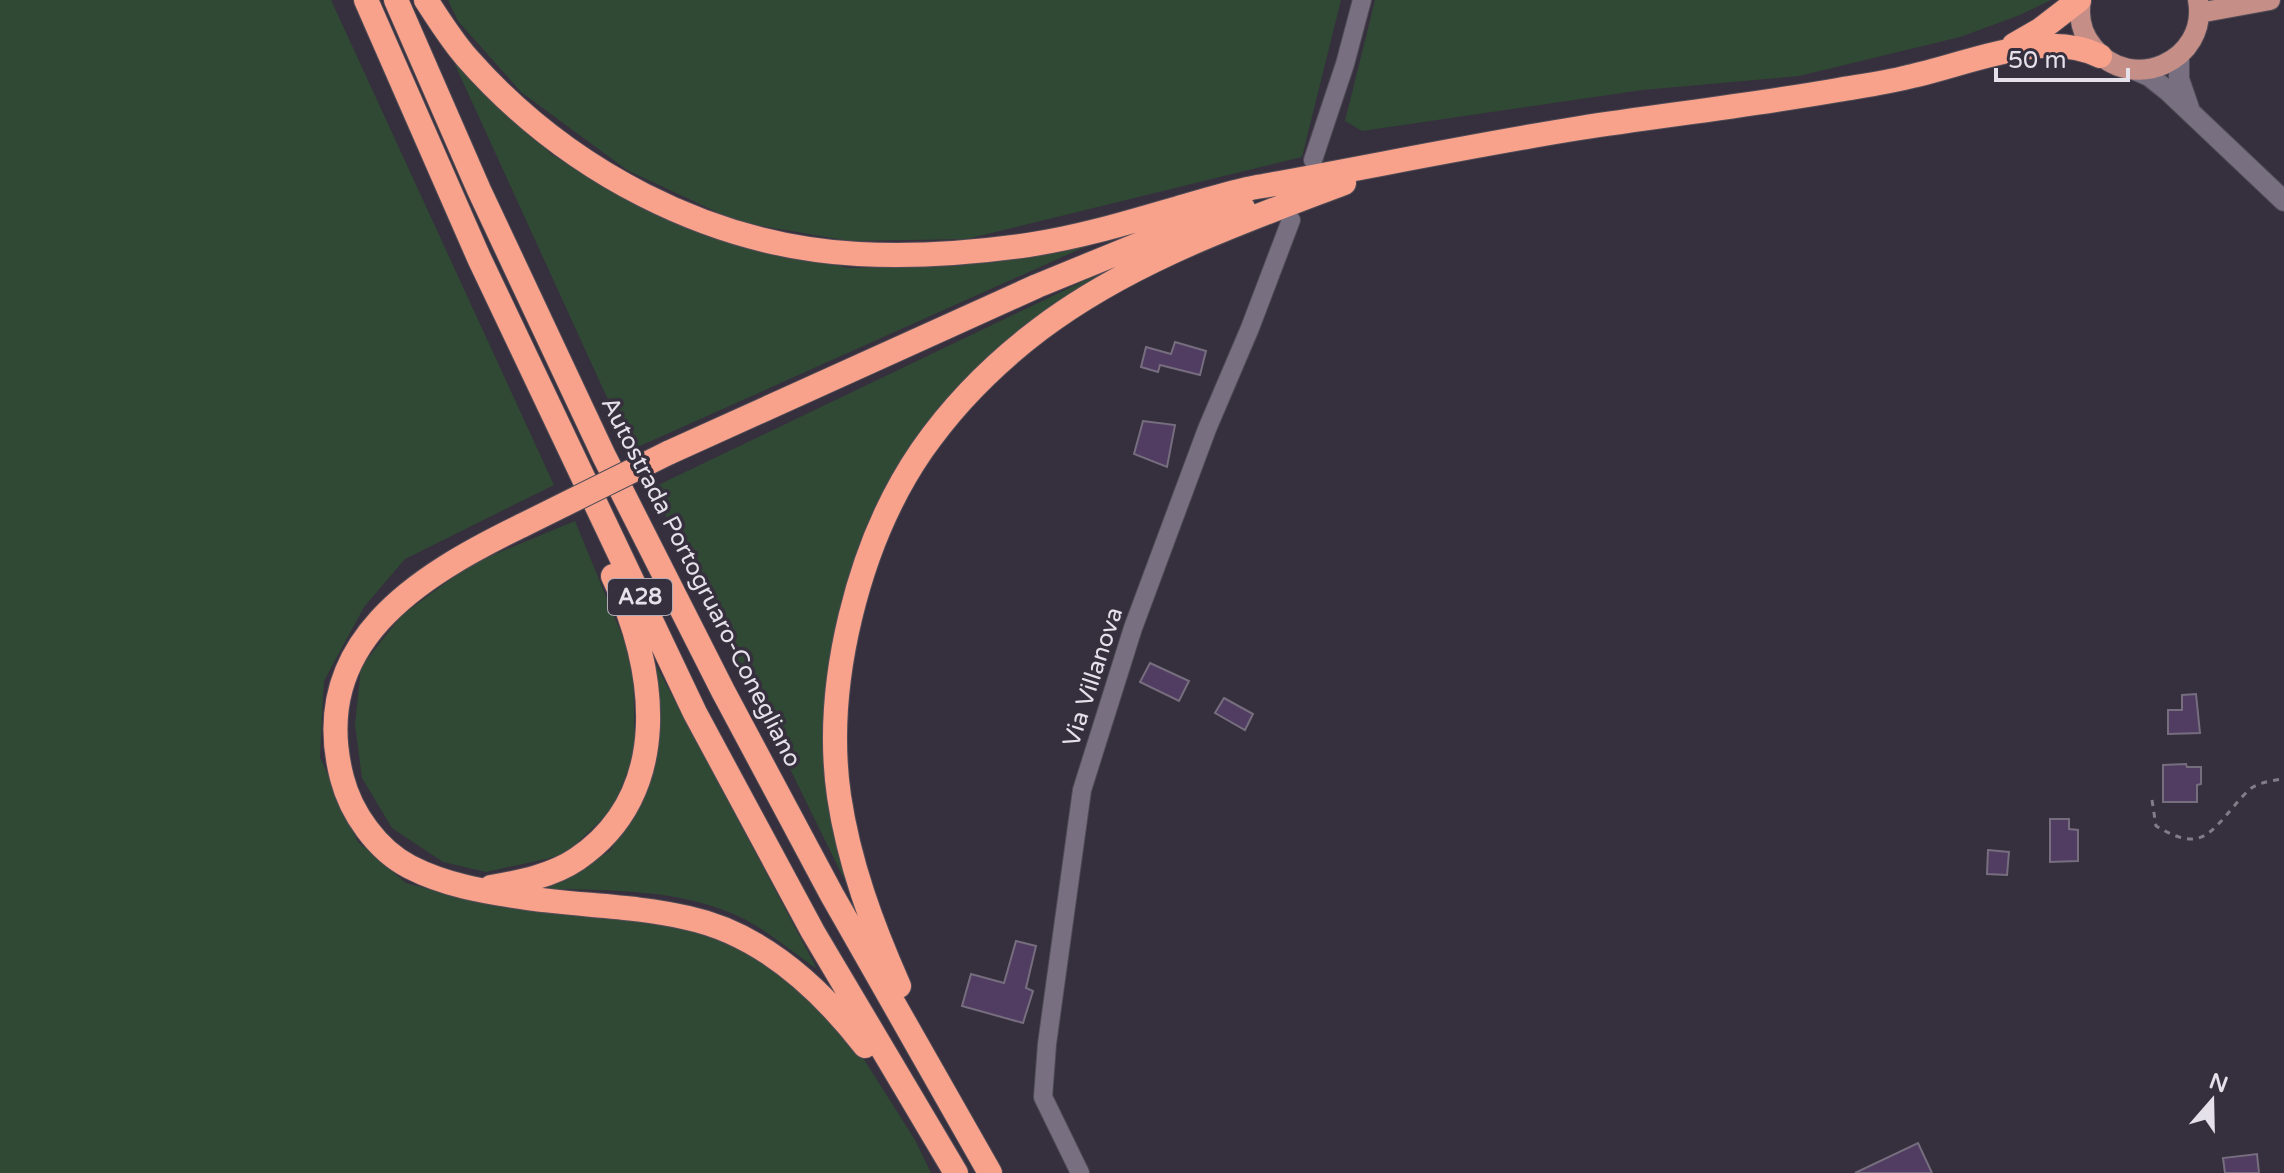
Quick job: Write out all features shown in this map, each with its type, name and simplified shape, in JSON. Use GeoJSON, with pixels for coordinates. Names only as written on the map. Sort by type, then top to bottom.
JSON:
{"type":"FeatureCollection","features":[{"type":"Feature","properties":{"kind":"highway","name":"A28"},"geometry":{"type":"LineString","coordinates":[[366,0],[479,258],[695,713],[813,932],[956,1173]]}},
{"type":"Feature","properties":{"kind":"highway","name":"Autostrada Portogruaro-Conegliano"},"geometry":{"type":"LineString","coordinates":[[396,0],[479,190],[625,498],[832,895],[988,1169]]}},
{"type":"Feature","properties":{"kind":"highway"},"geometry":{"type":"LineString","coordinates":[[426,0],[466,57],[512,104],[561,144],[613,180],[709,223],[759,239],[856,254],[921,255],[1032,244],[1107,229],[1247,188],[1501,141],[1896,80],[2039,46],[2070,46],[2100,56]]}},
{"type":"Feature","properties":{"kind":"highway"},"geometry":{"type":"LineString","coordinates":[[2001,53],[2040,30],[2080,0]]}},
{"type":"Feature","properties":{"kind":"highway"},"geometry":{"type":"LineString","coordinates":[[948,1099],[880,943],[854,869],[839,796],[835,742],[837,695],[844,652],[869,555],[893,503],[922,451],[959,403],[998,363],[1042,327],[1103,287],[1155,259],[1255,216],[1399,162]]}},
{"type":"Feature","properties":{"kind":"highway"},"geometry":{"type":"LineString","coordinates":[[928,1127],[845,1020],[781,959],[755,945],[690,918],[634,909],[562,904],[438,880],[406,865],[376,841],[357,815],[343,785],[335,752],[334,724],[338,693],[352,657],[398,600],[440,570],[478,546],[668,453],[1037,286],[1196,221],[1399,162]]}},
{"type":"Feature","properties":{"kind":"highway"},"geometry":{"type":"LineString","coordinates":[[473,889],[518,882],[551,872],[577,859],[599,840],[631,798],[642,769],[649,700],[644,661],[618,585],[529,399],[479,258]]}},
{"type":"Feature","properties":{"kind":"main road"},"geometry":{"type":"LineString","coordinates":[[2080,0],[2081,23],[2088,41],[2100,56],[2116,66],[2135,70],[2154,69],[2179,55],[2194,37],[2198,6],[2257,1]]}},
{"type":"Feature","properties":{"kind":"street"},"geometry":{"type":"LineString","coordinates":[[1313,160],[1345,64],[1362,0]]}},
{"type":"Feature","properties":{"kind":"street"},"geometry":{"type":"LineString","coordinates":[[2179,55],[2179,79],[2190,112]]}},
{"type":"Feature","properties":{"kind":"street"},"geometry":{"type":"LineString","coordinates":[[2135,70],[2149,76],[2190,112],[2284,201]]}},
{"type":"Feature","properties":{"kind":"street","name":"Via Villanova"},"geometry":{"type":"LineString","coordinates":[[1074,1171],[1043,1097],[1047,1044],[1082,790],[1138,614],[1207,429],[1291,220]]}},
{"type":"Feature","properties":{"kind":"path"},"geometry":{"type":"LineString","coordinates":[[2152,800],[2156,826],[2173,836],[2193,840],[2206,836],[2253,787],[2284,779]]}},
{"type":"Feature","properties":{"kind":"green space"},"geometry":{"type":"Polygon","coordinates":[[[0,0],[331,0],[554,485],[405,559],[364,607],[324,681],[320,757],[358,842],[406,883],[488,904],[675,924],[748,947],[789,973],[858,1050],[915,1140],[931,1173],[0,1173],[0,0]]]}},
{"type":"Feature","properties":{"kind":"green space"},"geometry":{"type":"Polygon","coordinates":[[[448,0],[1341,0],[1302,157],[967,239],[850,241],[738,222],[627,170],[521,92],[458,21],[448,0]]]}},
{"type":"Feature","properties":{"kind":"green space"},"geometry":{"type":"Polygon","coordinates":[[[1375,0],[2051,0],[1960,37],[1799,76],[1643,90],[1362,131],[1345,121],[1375,0]]]}},
{"type":"Feature","properties":{"kind":"green space"},"geometry":{"type":"Polygon","coordinates":[[[446,45],[551,154],[643,209],[739,244],[849,268],[962,265],[1089,245],[631,450],[446,45]]]}},
{"type":"Feature","properties":{"kind":"green space"},"geometry":{"type":"Polygon","coordinates":[[[1109,269],[1043,313],[881,499],[826,759],[848,887],[652,488],[1109,269]]]}},
{"type":"Feature","properties":{"kind":"green space"},"geometry":{"type":"Polygon","coordinates":[[[575,521],[633,662],[635,753],[612,810],[564,855],[486,872],[443,862],[392,828],[362,778],[355,724],[361,667],[401,616],[471,564],[575,521]]]}},
{"type":"Feature","properties":{"kind":"green space"},"geometry":{"type":"Polygon","coordinates":[[[655,663],[817,969],[740,917],[694,901],[645,893],[546,889],[610,851],[644,795],[660,724],[655,663]]]}},
{"type":"Feature","properties":{"kind":"building"},"geometry":{"type":"Polygon","coordinates":[[[1175,342],[1206,351],[1200,375],[1160,365],[1158,372],[1141,367],[1146,347],[1171,354],[1175,342]]]}},
{"type":"Feature","properties":{"kind":"building"},"geometry":{"type":"Polygon","coordinates":[[[1143,421],[1175,425],[1167,467],[1134,454],[1143,421]]]}},
{"type":"Feature","properties":{"kind":"building"},"geometry":{"type":"Polygon","coordinates":[[[1150,663],[1189,681],[1179,701],[1140,682],[1150,663]]]}},
{"type":"Feature","properties":{"kind":"building"},"geometry":{"type":"Polygon","coordinates":[[[2196,694],[2200,733],[2168,734],[2168,710],[2182,710],[2182,695],[2196,694]]]}},
{"type":"Feature","properties":{"kind":"building"},"geometry":{"type":"Polygon","coordinates":[[[1224,698],[1253,714],[1245,730],[1215,713],[1224,698]]]}},
{"type":"Feature","properties":{"kind":"building"},"geometry":{"type":"Polygon","coordinates":[[[2186,764],[2187,767],[2201,767],[2197,802],[2163,802],[2163,765],[2186,764]]]}},
{"type":"Feature","properties":{"kind":"building"},"geometry":{"type":"Polygon","coordinates":[[[2050,819],[2069,819],[2069,829],[2078,830],[2078,861],[2050,862],[2050,819]]]}},
{"type":"Feature","properties":{"kind":"building"},"geometry":{"type":"Polygon","coordinates":[[[1988,850],[2009,852],[2007,875],[1987,874],[1988,850]]]}},
{"type":"Feature","properties":{"kind":"building"},"geometry":{"type":"Polygon","coordinates":[[[1016,941],[1036,946],[1026,988],[1033,991],[1023,1023],[962,1006],[971,974],[1004,983],[1016,941]]]}},
{"type":"Feature","properties":{"kind":"building"},"geometry":{"type":"Polygon","coordinates":[[[1918,1143],[1932,1173],[1855,1173],[1918,1143]]]}},
{"type":"Feature","properties":{"kind":"building"},"geometry":{"type":"Polygon","coordinates":[[[2257,1154],[2259,1173],[2225,1173],[2223,1158],[2257,1154]]]}}]}
